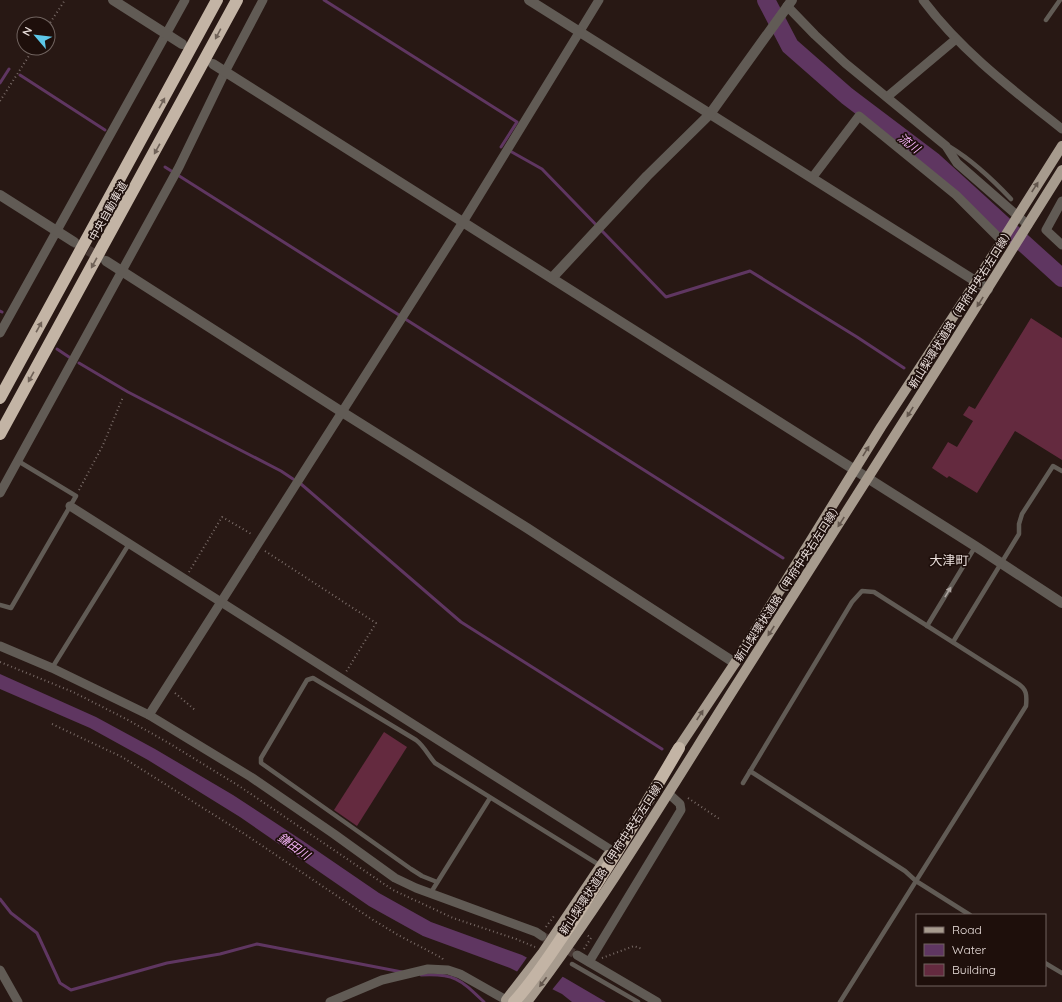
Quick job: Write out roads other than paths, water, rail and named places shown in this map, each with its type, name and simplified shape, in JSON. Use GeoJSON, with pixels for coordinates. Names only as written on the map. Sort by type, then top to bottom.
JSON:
{"type":"FeatureCollection","features":[{"type":"Feature","properties":{"kind":"highway","name":"中央自動車道"},"geometry":{"type":"LineString","coordinates":[[0,398],[170,89],[217,0]]}},
{"type":"Feature","properties":{"kind":"highway","name":"中央自動車道"},"geometry":{"type":"LineString","coordinates":[[0,434],[237,0]]}},
{"type":"Feature","properties":{"kind":"highway"},"geometry":{"type":"LineString","coordinates":[[513,1000],[550,956],[624,840],[679,748]]}},
{"type":"Feature","properties":{"kind":"main road","name":"新山梨環状道路（甲府中央右左口線）"},"geometry":{"type":"LineString","coordinates":[[550,956],[611,850],[735,663],[881,427],[976,282],[1015,218],[1062,146]]}},
{"type":"Feature","properties":{"kind":"main road","name":"新山梨環状道路（甲府中央右左口線）"},"geometry":{"type":"LineString","coordinates":[[550,956],[592,912],[868,479],[1062,170]]}},
{"type":"Feature","properties":{"kind":"street"},"geometry":{"type":"LineString","coordinates":[[113,0],[182,44]]}},
{"type":"Feature","properties":{"kind":"street"},"geometry":{"type":"LineString","coordinates":[[0,333],[185,0]]}},
{"type":"Feature","properties":{"kind":"street"},"geometry":{"type":"LineString","coordinates":[[0,493],[179,167],[225,72],[263,0]]}},
{"type":"Feature","properties":{"kind":"street"},"geometry":{"type":"LineString","coordinates":[[529,0],[988,289]]}},
{"type":"Feature","properties":{"kind":"street"},"geometry":{"type":"LineString","coordinates":[[149,715],[463,222],[599,0]]}},
{"type":"Feature","properties":{"kind":"street"},"geometry":{"type":"LineString","coordinates":[[923,0],[956,40],[1024,99],[1062,129]]}},
{"type":"Feature","properties":{"kind":"street"},"geometry":{"type":"LineString","coordinates":[[552,278],[647,176],[710,114],[788,3],[815,35],[845,63],[946,146],[957,163],[1026,227]]}},
{"type":"Feature","properties":{"kind":"street"},"geometry":{"type":"LineString","coordinates":[[887,96],[956,40]]}},
{"type":"Feature","properties":{"kind":"street"},"geometry":{"type":"LineString","coordinates":[[213,64],[976,546],[1062,604]]}},
{"type":"Feature","properties":{"kind":"street"},"geometry":{"type":"LineString","coordinates":[[812,178],[858,116],[956,195],[1003,238]]}},
{"type":"Feature","properties":{"kind":"street"},"geometry":{"type":"LineString","coordinates":[[0,195],[56,232],[74,242]]}},
{"type":"Feature","properties":{"kind":"street"},"geometry":{"type":"LineString","coordinates":[[1062,201],[1044,228],[1062,245]]}},
{"type":"Feature","properties":{"kind":"street"},"geometry":{"type":"LineString","coordinates":[[106,261],[527,528],[735,663]]}},
{"type":"Feature","properties":{"kind":"street"},"geometry":{"type":"LineString","coordinates":[[70,506],[220,603],[611,850]]}},
{"type":"Feature","properties":{"kind":"street"},"geometry":{"type":"LineString","coordinates":[[0,646],[52,668],[149,715],[251,776],[395,878],[430,894],[543,934]]}},
{"type":"Feature","properties":{"kind":"street"},"geometry":{"type":"LineString","coordinates":[[589,962],[681,810],[680,804],[668,793]]}},
{"type":"Feature","properties":{"kind":"street"},"geometry":{"type":"LineString","coordinates":[[580,953],[589,962],[657,1002]]}},
{"type":"Feature","properties":{"kind":"street"},"geometry":{"type":"LineString","coordinates":[[330,1002],[382,980],[428,969],[448,970],[460,974],[513,1000]]}},
{"type":"Feature","properties":{"kind":"street"},"geometry":{"type":"LineString","coordinates":[[0,970],[18,1002]]}},
{"type":"Feature","properties":{"kind":"lane"},"geometry":{"type":"LineString","coordinates":[[1046,20],[1060,0]]}},
{"type":"Feature","properties":{"kind":"lane"},"geometry":{"type":"LineString","coordinates":[[946,146],[958,152],[1011,199]]}},
{"type":"Feature","properties":{"kind":"lane"},"geometry":{"type":"LineString","coordinates":[[0,605],[11,608],[76,496],[18,461]]}},
{"type":"Feature","properties":{"kind":"lane"},"geometry":{"type":"LineString","coordinates":[[953,642],[1019,534],[1019,524],[1022,514],[1054,466],[1062,472]]}},
{"type":"Feature","properties":{"kind":"lane"},"geometry":{"type":"LineString","coordinates":[[52,668],[129,544]]}},
{"type":"Feature","properties":{"kind":"lane"},"geometry":{"type":"LineString","coordinates":[[927,626],[976,546]]}},
{"type":"Feature","properties":{"kind":"lane"},"geometry":{"type":"LineString","coordinates":[[743,783],[852,602],[862,591],[874,592],[1023,687],[1026,693],[1026,706],[840,1002]]}},
{"type":"Feature","properties":{"kind":"lane"},"geometry":{"type":"LineString","coordinates":[[438,882],[422,876],[411,869],[261,763],[261,758],[307,680],[313,678],[422,744],[427,754],[435,763],[601,866]]}},
{"type":"Feature","properties":{"kind":"lane"},"geometry":{"type":"LineString","coordinates":[[422,744],[428,734]]}},
{"type":"Feature","properties":{"kind":"lane"},"geometry":{"type":"LineString","coordinates":[[750,771],[905,871],[916,881],[968,914]]}},
{"type":"Feature","properties":{"kind":"lane"},"geometry":{"type":"LineString","coordinates":[[430,894],[490,798]]}},
{"type":"Feature","properties":{"kind":"lane"},"geometry":{"type":"LineString","coordinates":[[572,964],[638,1002]]}},
{"type":"Feature","properties":{"kind":"lane"},"geometry":{"type":"LineString","coordinates":[[1046,964],[1062,973]]}},
{"type":"Feature","properties":{"kind":"water","name":"鎌田川"},"geometry":{"type":"Polygon","coordinates":[[[0,674],[96,717],[155,749],[233,795],[379,893],[431,922],[522,955],[606,1002],[572,1002],[562,994],[510,968],[423,936],[369,906],[240,817],[148,760],[90,728],[0,689],[0,674]]]}},
{"type":"Feature","properties":{"kind":"waterway"},"geometry":{"type":"LineString","coordinates":[[324,0],[517,122],[501,147]]}},
{"type":"Feature","properties":{"kind":"waterway","name":"流川"},"geometry":{"type":"LineString","coordinates":[[766,0],[790,46],[847,96],[933,161],[1062,278]]}},
{"type":"Feature","properties":{"kind":"waterway"},"geometry":{"type":"LineString","coordinates":[[0,83],[9,69]]}},
{"type":"Feature","properties":{"kind":"waterway"},"geometry":{"type":"LineString","coordinates":[[20,75],[105,130]]}},
{"type":"Feature","properties":{"kind":"waterway"},"geometry":{"type":"LineString","coordinates":[[510,151],[542,169],[666,297],[750,271],[904,368]]}},
{"type":"Feature","properties":{"kind":"waterway"},"geometry":{"type":"LineString","coordinates":[[165,167],[783,558]]}},
{"type":"Feature","properties":{"kind":"waterway"},"geometry":{"type":"LineString","coordinates":[[57,349],[69,357]]}},
{"type":"Feature","properties":{"kind":"waterway"},"geometry":{"type":"LineString","coordinates":[[79,363],[128,392],[281,471],[293,479]]}},
{"type":"Feature","properties":{"kind":"waterway"},"geometry":{"type":"LineString","coordinates":[[301,484],[461,622],[662,749]]}},
{"type":"Feature","properties":{"kind":"waterway"},"geometry":{"type":"LineString","coordinates":[[0,899],[11,913],[37,933],[60,983],[71,990],[167,963],[220,954],[257,944],[402,972]]}},
{"type":"Feature","properties":{"kind":"waterway"},"geometry":{"type":"LineString","coordinates":[[421,975],[442,975],[450,977],[463,983],[484,1002]]}},
{"type":"Feature","properties":{"kind":"tunnel"},"geometry":{"type":"LineString","coordinates":[[75,243],[103,259]]}},
{"type":"Feature","properties":{"kind":"tunnel"},"geometry":{"type":"LineString","coordinates":[[542,936],[577,955]]}},
{"type":"Feature","properties":{"kind":"district","name":"大津町"},"geometry":{"type":"Point","coordinates":[949,560]}}]}
